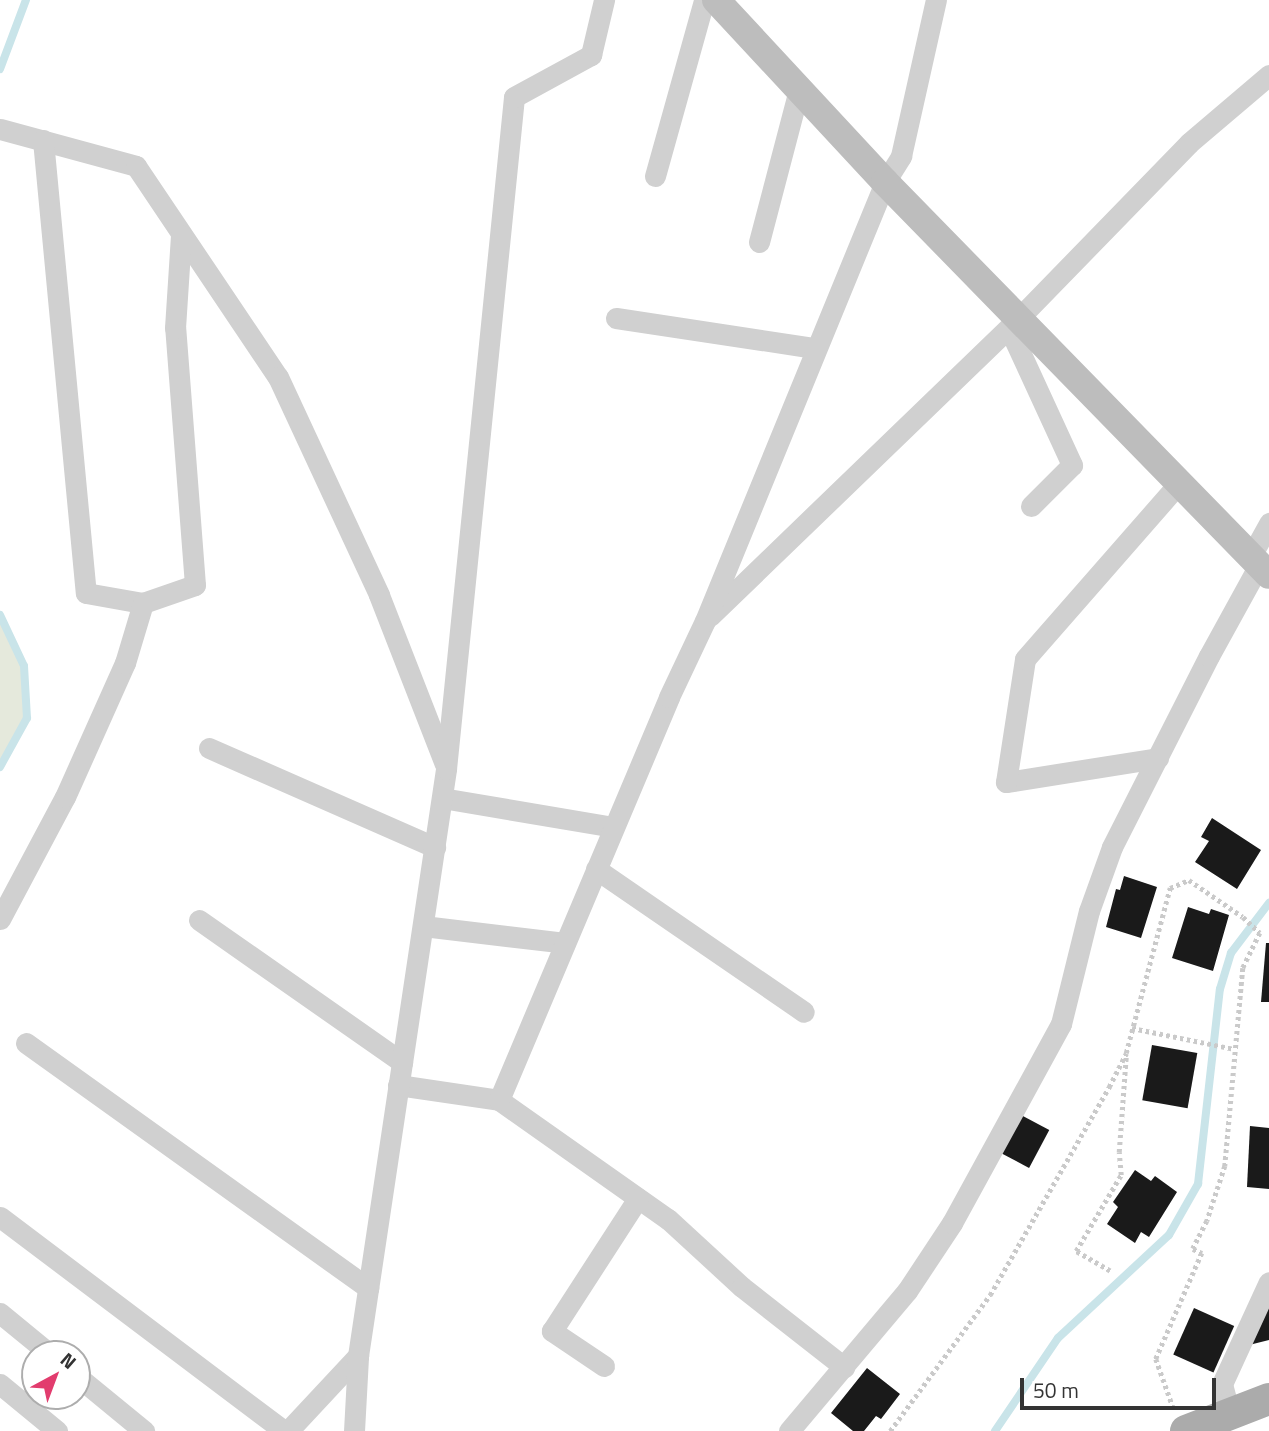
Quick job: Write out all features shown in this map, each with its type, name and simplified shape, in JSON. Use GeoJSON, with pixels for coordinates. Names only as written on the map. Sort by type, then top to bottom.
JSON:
{"type":"FeatureCollection","features":[{"type":"Feature","properties":{"kind":"main road"},"geometry":{"type":"LineString","coordinates":[[1181,1422],[1230,1414],[1269,1399]]}},
{"type":"Feature","properties":{"kind":"street"},"geometry":{"type":"LineString","coordinates":[[354,1431],[358,1356],[446,769],[514,97],[591,55],[604,0]]}},
{"type":"Feature","properties":{"kind":"street"},"geometry":{"type":"LineString","coordinates":[[655,176],[704,0]]}},
{"type":"Feature","properties":{"kind":"street"},"geometry":{"type":"LineString","coordinates":[[716,0],[1014,324],[1260,565]]}},
{"type":"Feature","properties":{"kind":"street"},"geometry":{"type":"LineString","coordinates":[[499,1100],[669,697],[705,621],[885,182],[901,156],[936,0]]}},
{"type":"Feature","properties":{"kind":"street"},"geometry":{"type":"LineString","coordinates":[[705,621],[1014,324],[1189,142],[1269,75]]}},
{"type":"Feature","properties":{"kind":"street"},"geometry":{"type":"LineString","coordinates":[[759,243],[799,89]]}},
{"type":"Feature","properties":{"kind":"street"},"geometry":{"type":"LineString","coordinates":[[0,129],[136,166],[278,377],[379,595],[446,769]]}},
{"type":"Feature","properties":{"kind":"street"},"geometry":{"type":"LineString","coordinates":[[43,140],[86,593],[144,603],[195,585],[175,328],[181,235]]}},
{"type":"Feature","properties":{"kind":"street"},"geometry":{"type":"LineString","coordinates":[[616,318],[815,348]]}},
{"type":"Feature","properties":{"kind":"street"},"geometry":{"type":"LineString","coordinates":[[1014,324],[1072,465],[1031,506]]}},
{"type":"Feature","properties":{"kind":"street"},"geometry":{"type":"LineString","coordinates":[[1158,758],[1006,782],[1025,659],[1179,483]]}},
{"type":"Feature","properties":{"kind":"street"},"geometry":{"type":"LineString","coordinates":[[789,1431],[906,1291],[952,1223],[1061,1024],[1089,911],[1112,847],[1260,565],[1269,523]]}},
{"type":"Feature","properties":{"kind":"street"},"geometry":{"type":"LineString","coordinates":[[0,919],[65,797],[125,663],[144,603]]}},
{"type":"Feature","properties":{"kind":"street"},"geometry":{"type":"LineString","coordinates":[[209,748],[435,847]]}},
{"type":"Feature","properties":{"kind":"street"},"geometry":{"type":"LineString","coordinates":[[442,797],[614,827]]}},
{"type":"Feature","properties":{"kind":"street"},"geometry":{"type":"LineString","coordinates":[[596,869],[804,1012]]}},
{"type":"Feature","properties":{"kind":"street"},"geometry":{"type":"LineString","coordinates":[[199,920],[402,1062]]}},
{"type":"Feature","properties":{"kind":"street"},"geometry":{"type":"LineString","coordinates":[[423,926],[565,943]]}},
{"type":"Feature","properties":{"kind":"street"},"geometry":{"type":"LineString","coordinates":[[26,1043],[368,1288]]}},
{"type":"Feature","properties":{"kind":"street"},"geometry":{"type":"LineString","coordinates":[[398,1086],[499,1100],[668,1219],[742,1287],[844,1367]]}},
{"type":"Feature","properties":{"kind":"street"},"geometry":{"type":"LineString","coordinates":[[604,1366],[552,1331],[638,1198]]}},
{"type":"Feature","properties":{"kind":"street"},"geometry":{"type":"LineString","coordinates":[[0,1217],[286,1431],[358,1356]]}},
{"type":"Feature","properties":{"kind":"street"},"geometry":{"type":"LineString","coordinates":[[1230,1414],[1222,1384],[1269,1282]]}},
{"type":"Feature","properties":{"kind":"street"},"geometry":{"type":"LineString","coordinates":[[0,1313],[33,1340]]}},
{"type":"Feature","properties":{"kind":"street"},"geometry":{"type":"LineString","coordinates":[[0,1384],[57,1431]]}},
{"type":"Feature","properties":{"kind":"street"},"geometry":{"type":"LineString","coordinates":[[91,1387],[144,1431]]}},
{"type":"Feature","properties":{"kind":"path"},"geometry":{"type":"LineString","coordinates":[[1110,1271],[1076,1251],[1121,1175],[1119,1152],[1126,1053],[1170,888],[1189,880],[1243,917],[1261,933],[1242,968],[1226,1166],[1207,1221],[1193,1249],[1202,1252],[1156,1359],[1181,1422]]}},
{"type":"Feature","properties":{"kind":"path"},"geometry":{"type":"LineString","coordinates":[[1132,1028],[1234,1049]]}},
{"type":"Feature","properties":{"kind":"path"},"geometry":{"type":"LineString","coordinates":[[890,1431],[990,1295],[1126,1053]]}},
{"type":"Feature","properties":{"kind":"shaded area"},"geometry":{"type":"Polygon","coordinates":[[[0,617],[24,666],[27,718],[0,767],[0,617]]]}},
{"type":"Feature","properties":{"kind":"building"},"geometry":{"type":"Polygon","coordinates":[[[1212,818],[1261,850],[1237,889],[1195,862],[1209,841],[1201,837],[1212,818]]]}},
{"type":"Feature","properties":{"kind":"building"},"geometry":{"type":"Polygon","coordinates":[[[1124,876],[1157,887],[1141,938],[1106,927],[1116,889],[1120,890],[1124,876]]]}},
{"type":"Feature","properties":{"kind":"building"},"geometry":{"type":"Polygon","coordinates":[[[1188,907],[1209,914],[1211,909],[1229,915],[1213,971],[1172,958],[1188,907]]]}},
{"type":"Feature","properties":{"kind":"building"},"geometry":{"type":"Polygon","coordinates":[[[1266,943],[1269,943],[1269,1002],[1261,1002],[1266,943]]]}},
{"type":"Feature","properties":{"kind":"building"},"geometry":{"type":"Polygon","coordinates":[[[1152,1045],[1197,1053],[1188,1108],[1142,1100],[1152,1045]]]}},
{"type":"Feature","properties":{"kind":"building"},"geometry":{"type":"Polygon","coordinates":[[[1021,1115],[1049,1130],[1029,1168],[1001,1153],[1021,1115]]]}},
{"type":"Feature","properties":{"kind":"building"},"geometry":{"type":"Polygon","coordinates":[[[1250,1126],[1269,1128],[1269,1189],[1247,1187],[1250,1126]]]}},
{"type":"Feature","properties":{"kind":"building"},"geometry":{"type":"Polygon","coordinates":[[[1135,1170],[1151,1181],[1155,1176],[1177,1192],[1149,1237],[1141,1232],[1135,1243],[1107,1224],[1118,1207],[1113,1202],[1135,1170]]]}},
{"type":"Feature","properties":{"kind":"building"},"geometry":{"type":"Polygon","coordinates":[[[1269,1303],[1269,1340],[1249,1345],[1269,1303]]]}},
{"type":"Feature","properties":{"kind":"building"},"geometry":{"type":"Polygon","coordinates":[[[1194,1308],[1234,1326],[1213,1372],[1173,1355],[1194,1308]]]}},
{"type":"Feature","properties":{"kind":"building"},"geometry":{"type":"Polygon","coordinates":[[[867,1368],[900,1394],[881,1419],[876,1416],[864,1431],[853,1431],[831,1413],[867,1368]]]}},
{"type":"Feature","properties":{"kind":"waterway"},"geometry":{"type":"LineString","coordinates":[[0,69],[26,0]]}},
{"type":"Feature","properties":{"kind":"waterway"},"geometry":{"type":"LineString","coordinates":[[0,615],[24,666],[27,718],[0,767]]}},
{"type":"Feature","properties":{"kind":"waterway"},"geometry":{"type":"LineString","coordinates":[[995,1431],[1058,1338],[1169,1235],[1198,1184],[1220,989],[1231,953],[1269,903]]}}]}
